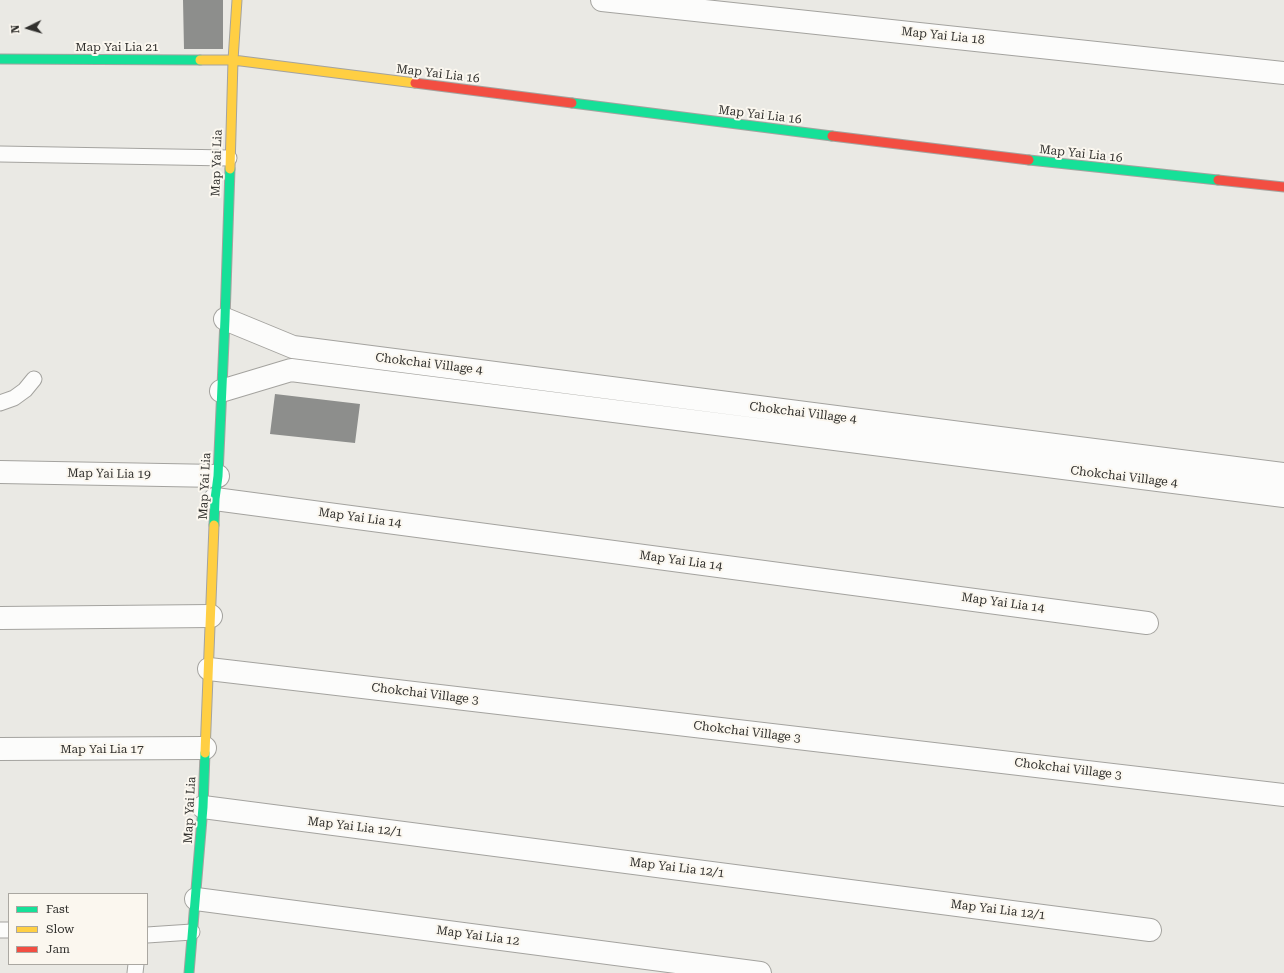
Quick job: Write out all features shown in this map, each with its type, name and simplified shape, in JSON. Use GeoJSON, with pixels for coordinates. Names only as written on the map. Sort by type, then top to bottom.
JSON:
{"type":"FeatureCollection","features":[{"type":"Feature","properties":{"kind":"street","name":"Map Yai Lia"},"geometry":{"type":"LineString","coordinates":[[189,973],[203,807],[215,499],[218,476],[225,319],[233,60],[237,0]]}},
{"type":"Feature","properties":{"kind":"street","name":"Map Yai Lia 18"},"geometry":{"type":"LineString","coordinates":[[602,0],[1284,73]]}},
{"type":"Feature","properties":{"kind":"street","name":"Map Yai Lia 21"},"geometry":{"type":"LineString","coordinates":[[0,59],[233,60]]}},
{"type":"Feature","properties":{"kind":"street","name":"Map Yai Lia 16"},"geometry":{"type":"LineString","coordinates":[[233,60],[980,155],[1284,187]]}},
{"type":"Feature","properties":{"kind":"street","name":"Chokchai Village 4"},"geometry":{"type":"LineString","coordinates":[[225,319],[293,347],[1284,474]]}},
{"type":"Feature","properties":{"kind":"street","name":"Chokchai Village 4"},"geometry":{"type":"LineString","coordinates":[[221,391],[291,370],[964,457],[1284,496]]}},
{"type":"Feature","properties":{"kind":"street"},"geometry":{"type":"LineString","coordinates":[[635,414],[638,391]]}},
{"type":"Feature","properties":{"kind":"street"},"geometry":{"type":"LineString","coordinates":[[964,457],[968,434]]}},
{"type":"Feature","properties":{"kind":"street","name":"Map Yai Lia 19"},"geometry":{"type":"LineString","coordinates":[[0,472],[218,476]]}},
{"type":"Feature","properties":{"kind":"street","name":"Map Yai Lia 14"},"geometry":{"type":"LineString","coordinates":[[215,499],[1147,623]]}},
{"type":"Feature","properties":{"kind":"street"},"geometry":{"type":"LineString","coordinates":[[0,618],[211,616]]}},
{"type":"Feature","properties":{"kind":"street","name":"Chokchai Village 3"},"geometry":{"type":"LineString","coordinates":[[209,669],[1284,795]]}},
{"type":"Feature","properties":{"kind":"street","name":"Map Yai Lia 17"},"geometry":{"type":"LineString","coordinates":[[0,749],[205,748]]}},
{"type":"Feature","properties":{"kind":"street","name":"Map Yai Lia 12/1"},"geometry":{"type":"LineString","coordinates":[[203,807],[1150,930]]}},
{"type":"Feature","properties":{"kind":"street","name":"Map Yai Lia 12"},"geometry":{"type":"LineString","coordinates":[[196,899],[760,973]]}},
{"type":"Feature","properties":{"kind":"lane"},"geometry":{"type":"LineString","coordinates":[[0,154],[229,158]]}},
{"type":"Feature","properties":{"kind":"lane"},"geometry":{"type":"LineString","coordinates":[[0,403],[14,398],[25,390],[34,379]]}},
{"type":"Feature","properties":{"kind":"lane"},"geometry":{"type":"LineString","coordinates":[[148,935],[192,932]]}},
{"type":"Feature","properties":{"kind":"building"},"geometry":{"type":"Polygon","coordinates":[[[183,0],[223,0],[223,49],[184,49],[183,0]]]}},
{"type":"Feature","properties":{"kind":"building"},"geometry":{"type":"Polygon","coordinates":[[[275,394],[360,404],[355,443],[270,434],[275,394]]]}},
{"type":"Feature","properties":{"kind":"traffic: fast"},"geometry":{"type":"LineString","coordinates":[[0,59],[200,60]]}},
{"type":"Feature","properties":{"kind":"traffic: fast"},"geometry":{"type":"LineString","coordinates":[[572,103],[832,136]]}},
{"type":"Feature","properties":{"kind":"traffic: fast"},"geometry":{"type":"LineString","coordinates":[[1029,160],[1218,180]]}},
{"type":"Feature","properties":{"kind":"traffic: fast"},"geometry":{"type":"LineString","coordinates":[[214,525],[218,476],[230,169]]}},
{"type":"Feature","properties":{"kind":"traffic: fast"},"geometry":{"type":"LineString","coordinates":[[189,973],[203,807],[205,753]]}},
{"type":"Feature","properties":{"kind":"traffic: slow"},"geometry":{"type":"LineString","coordinates":[[230,169],[233,60],[237,0]]}},
{"type":"Feature","properties":{"kind":"traffic: slow"},"geometry":{"type":"LineString","coordinates":[[200,60],[233,60],[415,83]]}},
{"type":"Feature","properties":{"kind":"traffic: slow"},"geometry":{"type":"LineString","coordinates":[[205,753],[214,525]]}},
{"type":"Feature","properties":{"kind":"traffic: jam"},"geometry":{"type":"LineString","coordinates":[[415,83],[572,103]]}},
{"type":"Feature","properties":{"kind":"traffic: jam"},"geometry":{"type":"LineString","coordinates":[[832,136],[1029,160]]}},
{"type":"Feature","properties":{"kind":"traffic: jam"},"geometry":{"type":"LineString","coordinates":[[1218,180],[1284,187]]}}]}
